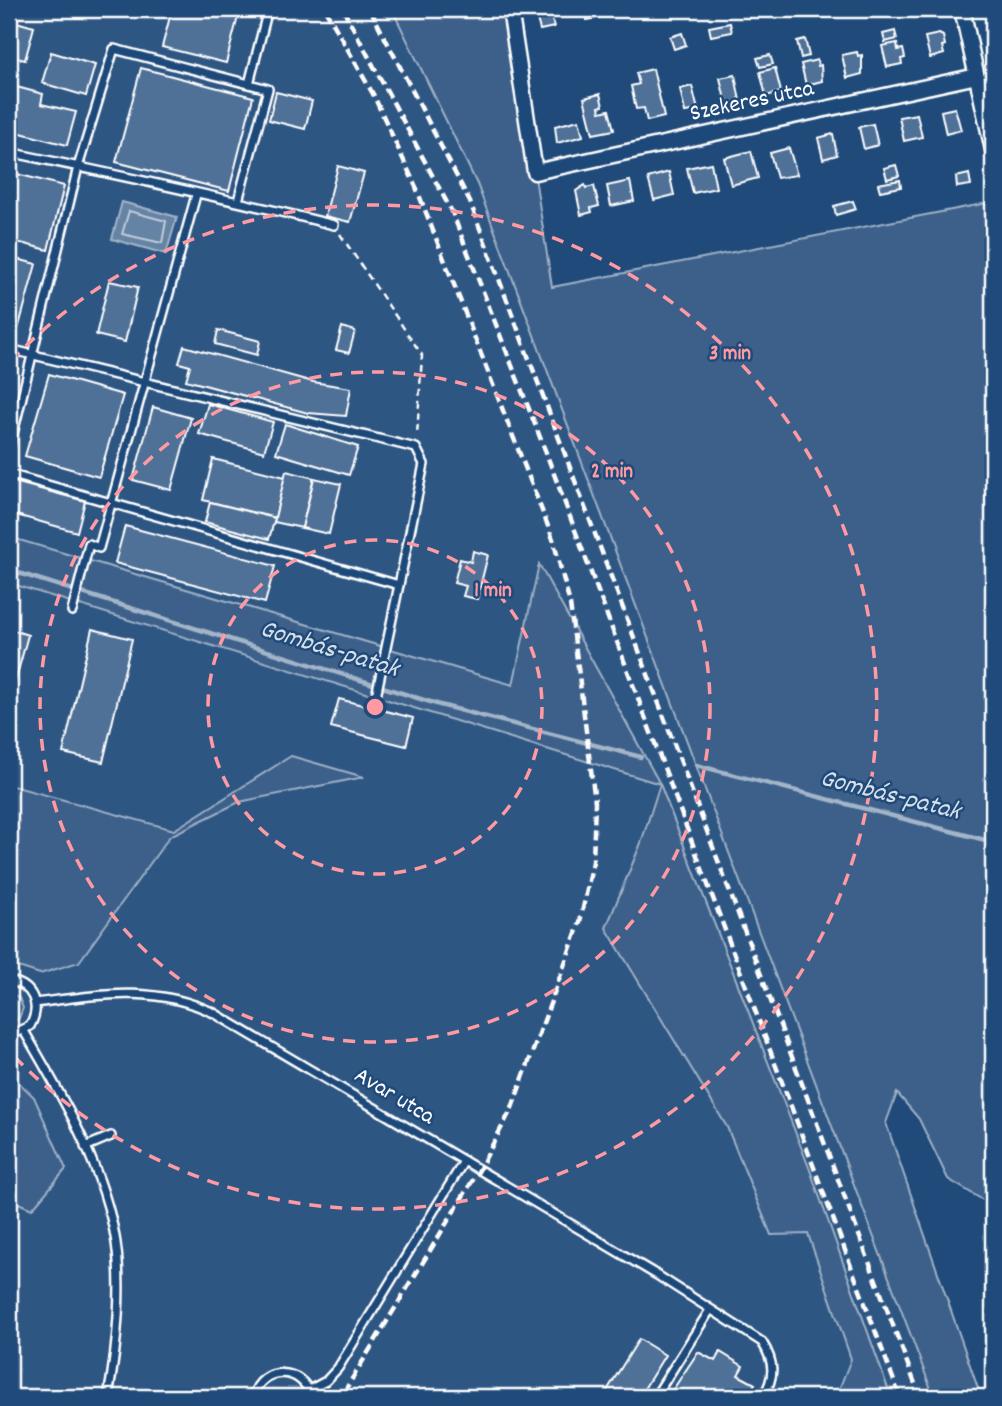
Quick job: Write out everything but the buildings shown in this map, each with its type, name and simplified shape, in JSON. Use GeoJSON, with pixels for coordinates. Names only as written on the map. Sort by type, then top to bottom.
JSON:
{"type":"FeatureCollection","features":[{"type":"Feature","properties":{"kind":"street","name":"Szekeres utca"},"geometry":{"type":"LineString","coordinates":[[510,9],[536,172],[977,76]]}},
{"type":"Feature","properties":{"kind":"street"},"geometry":{"type":"LineString","coordinates":[[962,9],[993,149]]}},
{"type":"Feature","properties":{"kind":"lane"},"geometry":{"type":"LineString","coordinates":[[249,84],[268,9]]}},
{"type":"Feature","properties":{"kind":"lane"},"geometry":{"type":"LineString","coordinates":[[9,450],[78,167],[114,49],[268,89],[238,201]]}},
{"type":"Feature","properties":{"kind":"lane"},"geometry":{"type":"LineString","coordinates":[[9,152],[196,195],[238,201],[334,225]]}},
{"type":"Feature","properties":{"kind":"lane"},"geometry":{"type":"LineString","coordinates":[[72,611],[89,544],[99,548],[113,503],[143,381],[196,195]]}},
{"type":"Feature","properties":{"kind":"lane"},"geometry":{"type":"LineString","coordinates":[[9,349],[416,448],[424,464],[375,701]]}},
{"type":"Feature","properties":{"kind":"lane"},"geometry":{"type":"LineString","coordinates":[[9,474],[399,584]]}},
{"type":"Feature","properties":{"kind":"lane"},"geometry":{"type":"LineString","coordinates":[[9,981],[27,988],[36,1003],[34,1019],[24,1031],[9,1037]]}},
{"type":"Feature","properties":{"kind":"lane","name":"Avar utca"},"geometry":{"type":"LineString","coordinates":[[36,1003],[126,992],[155,994],[186,1001],[214,1013],[762,1342],[772,1359],[773,1379],[763,1397]]}},
{"type":"Feature","properties":{"kind":"lane"},"geometry":{"type":"LineString","coordinates":[[24,1031],[69,1107],[114,1232],[118,1304],[108,1397]]}},
{"type":"Feature","properties":{"kind":"lane"},"geometry":{"type":"LineString","coordinates":[[85,1147],[111,1136]]}},
{"type":"Feature","properties":{"kind":"lane"},"geometry":{"type":"LineString","coordinates":[[253,1397],[260,1382],[276,1373],[296,1376],[310,1394],[338,1368],[464,1161]]}},
{"type":"Feature","properties":{"kind":"lane"},"geometry":{"type":"LineString","coordinates":[[655,1397],[710,1310]]}},
{"type":"Feature","properties":{"kind":"path"},"geometry":{"type":"LineString","coordinates":[[334,225],[422,355],[416,448]]}},
{"type":"Feature","properties":{"kind":"shaded area"},"geometry":{"type":"Polygon","coordinates":[[[9,9],[392,9],[477,184],[934,1397],[891,1397],[810,1170],[660,785],[641,843],[606,928],[727,1127],[771,1234],[808,1234],[851,1359],[836,1397],[9,1397],[9,1199],[32,1209],[34,1097],[9,1073],[9,964],[40,974],[79,962],[170,837],[239,802],[362,777],[291,756],[174,830],[9,785],[9,583],[659,783],[540,565],[513,685],[9,537],[9,9]]]}},
{"type":"Feature","properties":{"kind":"shaded area"},"geometry":{"type":"Polygon","coordinates":[[[392,9],[509,9],[552,287],[993,202],[993,1206],[948,1179],[919,1119],[897,1093],[886,1123],[981,1397],[934,1397],[477,184],[392,9]]]}},
{"type":"Feature","properties":{"kind":"shaded area"},"geometry":{"type":"Polygon","coordinates":[[[9,537],[513,685],[539,564],[660,784],[9,583],[9,537]]]}},
{"type":"Feature","properties":{"kind":"shaded area"},"geometry":{"type":"Polygon","coordinates":[[[291,756],[364,777],[239,802],[170,836],[79,962],[40,974],[9,964],[9,785],[174,830],[291,756]]]}},
{"type":"Feature","properties":{"kind":"shaded area"},"geometry":{"type":"Polygon","coordinates":[[[660,784],[810,1170],[891,1397],[836,1397],[851,1359],[808,1234],[771,1235],[727,1127],[606,928],[641,843],[660,784]]]}},
{"type":"Feature","properties":{"kind":"shaded area"},"geometry":{"type":"Polygon","coordinates":[[[9,992],[19,998],[23,1008],[19,1018],[9,1024],[9,992]]]}},
{"type":"Feature","properties":{"kind":"shaded area"},"geometry":{"type":"Polygon","coordinates":[[[9,1073],[34,1097],[66,1169],[32,1209],[9,1199],[9,1073]]]}},
{"type":"Feature","properties":{"kind":"water"},"geometry":{"type":"Polygon","coordinates":[[[122,202],[177,217],[166,254],[112,239],[122,202]]]}},
{"type":"Feature","properties":{"kind":"waterway","name":"Gombás-patak"},"geometry":{"type":"LineString","coordinates":[[9,570],[440,705],[641,757]]}},
{"type":"Feature","properties":{"kind":"waterway","name":"Gombás-patak"},"geometry":{"type":"LineString","coordinates":[[696,765],[993,842]]}},
{"type":"Feature","properties":{"kind":"railway"},"geometry":{"type":"LineString","coordinates":[[325,9],[373,94],[416,187],[553,539],[570,604],[595,802],[593,862],[580,922],[512,1108],[479,1170],[341,1397]]}},
{"type":"Feature","properties":{"kind":"railway"},"geometry":{"type":"LineString","coordinates":[[343,9],[452,212],[545,450],[900,1397]]}},
{"type":"Feature","properties":{"kind":"railway"},"geometry":{"type":"LineString","coordinates":[[370,9],[470,202],[920,1397]]}}]}
